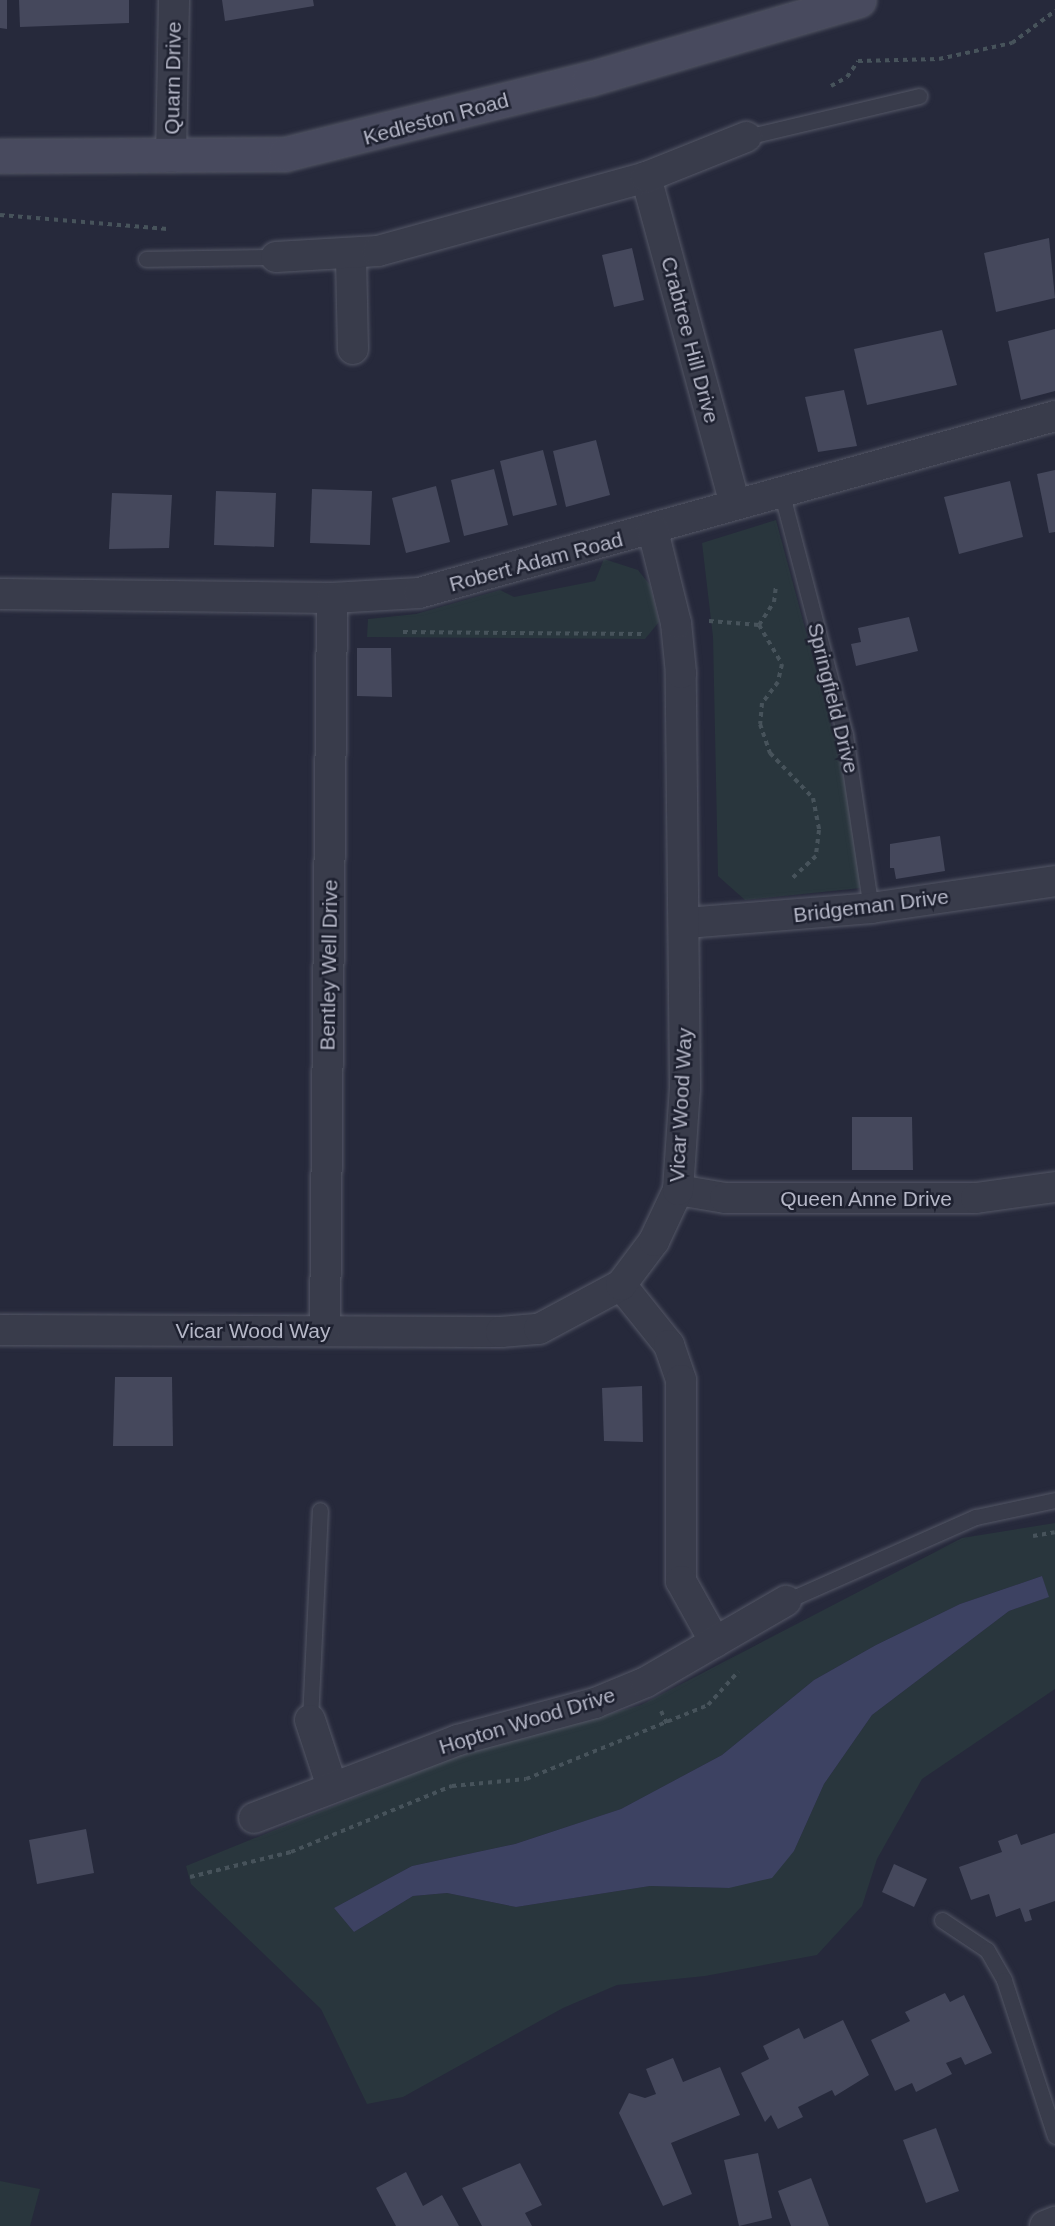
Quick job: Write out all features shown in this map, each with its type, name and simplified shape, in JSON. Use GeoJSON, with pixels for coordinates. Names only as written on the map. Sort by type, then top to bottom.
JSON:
{"type":"FeatureCollection","features":[{"type":"Feature","properties":{"kind":"street","name":"Quarn Drive"},"geometry":{"type":"LineString","coordinates":[[171,157],[174,0]]}},
{"type":"Feature","properties":{"kind":"street","name":"Kedleston Road"},"geometry":{"type":"LineString","coordinates":[[0,156],[171,157],[285,154],[338,144],[859,0]]}},
{"type":"Feature","properties":{"kind":"street"},"geometry":{"type":"LineString","coordinates":[[276,257],[351,256],[646,177],[746,137]]}},
{"type":"Feature","properties":{"kind":"street","name":"Crabtree Hill Drive"},"geometry":{"type":"LineString","coordinates":[[646,177],[735,502]]}},
{"type":"Feature","properties":{"kind":"street"},"geometry":{"type":"LineString","coordinates":[[351,256],[353,349]]}},
{"type":"Feature","properties":{"kind":"street","name":"Robert Adam Road"},"geometry":{"type":"LineString","coordinates":[[0,594],[332,598],[419,594],[653,531],[735,502],[1055,416]]}},
{"type":"Feature","properties":{"kind":"street","name":"Vicar Wood Way"},"geometry":{"type":"LineString","coordinates":[[0,1330],[539,1329],[621,1285],[654,1241],[678,1190],[686,923],[681,673],[676,623],[653,531]]}},
{"type":"Feature","properties":{"kind":"street","name":"Bentley Well Drive"},"geometry":{"type":"LineString","coordinates":[[325,1331],[332,598]]}},
{"type":"Feature","properties":{"kind":"street","name":"Bridgeman Drive"},"geometry":{"type":"LineString","coordinates":[[686,923],[871,908],[1055,881]]}},
{"type":"Feature","properties":{"kind":"street","name":"Queen Anne Drive"},"geometry":{"type":"LineString","coordinates":[[678,1190],[725,1198],[976,1198],[1055,1187]]}},
{"type":"Feature","properties":{"kind":"street"},"geometry":{"type":"LineString","coordinates":[[621,1285],[669,1345],[681,1380],[681,1581],[715,1642]]}},
{"type":"Feature","properties":{"kind":"street","name":"Hopton Wood Drive"},"geometry":{"type":"LineString","coordinates":[[254,1818],[458,1740],[595,1703],[646,1682],[786,1601]]}},
{"type":"Feature","properties":{"kind":"street"},"geometry":{"type":"LineString","coordinates":[[310,1720],[332,1787]]}},
{"type":"Feature","properties":{"kind":"street"},"geometry":{"type":"LineString","coordinates":[[1045,2226],[1055,2222]]}},
{"type":"Feature","properties":{"kind":"lane"},"geometry":{"type":"LineString","coordinates":[[746,137],[919,96]]}},
{"type":"Feature","properties":{"kind":"lane"},"geometry":{"type":"LineString","coordinates":[[146,259],[276,257]]}},
{"type":"Feature","properties":{"kind":"lane","name":"Springfield Drive"},"geometry":{"type":"LineString","coordinates":[[781,491],[845,735],[871,908]]}},
{"type":"Feature","properties":{"kind":"lane"},"geometry":{"type":"LineString","coordinates":[[786,1601],[976,1517],[1055,1500]]}},
{"type":"Feature","properties":{"kind":"lane"},"geometry":{"type":"LineString","coordinates":[[310,1720],[320,1510]]}},
{"type":"Feature","properties":{"kind":"lane"},"geometry":{"type":"LineString","coordinates":[[942,1920],[987,1950],[1004,1980],[1055,2136]]}},
{"type":"Feature","properties":{"kind":"shaded area"},"geometry":{"type":"Polygon","coordinates":[[[776,520],[842,766],[861,888],[745,900],[718,876],[713,637],[702,543],[776,520]]]}},
{"type":"Feature","properties":{"kind":"shaded area"},"geometry":{"type":"Polygon","coordinates":[[[604,559],[638,570],[650,585],[659,622],[645,639],[367,637],[368,619],[416,614],[500,590],[514,597],[595,581],[604,559]]]}},
{"type":"Feature","properties":{"kind":"shaded area"},"geometry":{"type":"Polygon","coordinates":[[[1055,1523],[1055,1689],[922,1779],[877,1859],[862,1906],[817,1955],[705,1976],[617,1985],[563,2008],[403,2097],[367,2104],[321,2009],[191,1884],[186,1866],[457,1756],[641,1705],[962,1538],[1055,1523]],[[1042,1576],[960,1604],[876,1645],[814,1680],[722,1755],[621,1809],[515,1844],[412,1866],[334,1908],[354,1932],[413,1896],[447,1893],[516,1907],[650,1886],[729,1888],[794,1851],[824,1784],[872,1715],[1009,1611],[1048,1597],[1042,1576]]]}},
{"type":"Feature","properties":{"kind":"shaded area"},"geometry":{"type":"Polygon","coordinates":[[[0,2181],[40,2189],[30,2226],[0,2226],[0,2181]]]}},
{"type":"Feature","properties":{"kind":"water"},"geometry":{"type":"Polygon","coordinates":[[[1042,1576],[1049,1597],[1009,1611],[872,1715],[824,1784],[794,1851],[772,1878],[729,1888],[650,1886],[516,1907],[447,1893],[413,1896],[354,1932],[334,1908],[412,1866],[515,1844],[621,1809],[722,1755],[814,1680],[876,1645],[960,1604],[1042,1576]]]}},
{"type":"Feature","properties":{"kind":"building"},"geometry":{"type":"Polygon","coordinates":[[[0,0],[7,0],[7,29],[0,28],[0,0]]]}},
{"type":"Feature","properties":{"kind":"building"},"geometry":{"type":"Polygon","coordinates":[[[19,0],[129,0],[129,23],[20,27],[19,0]]]}},
{"type":"Feature","properties":{"kind":"building"},"geometry":{"type":"Polygon","coordinates":[[[222,0],[313,0],[314,6],[225,21],[222,0]]]}},
{"type":"Feature","properties":{"kind":"building"},"geometry":{"type":"Polygon","coordinates":[[[1049,238],[1055,298],[996,312],[984,253],[1049,238]]]}},
{"type":"Feature","properties":{"kind":"building"},"geometry":{"type":"Polygon","coordinates":[[[632,248],[644,300],[614,307],[602,255],[632,248]]]}},
{"type":"Feature","properties":{"kind":"building"},"geometry":{"type":"Polygon","coordinates":[[[1055,329],[1055,391],[1021,400],[1008,341],[1055,329]]]}},
{"type":"Feature","properties":{"kind":"building"},"geometry":{"type":"Polygon","coordinates":[[[942,330],[957,385],[867,405],[854,349],[942,330]]]}},
{"type":"Feature","properties":{"kind":"building"},"geometry":{"type":"Polygon","coordinates":[[[844,390],[857,446],[818,452],[805,397],[844,390]]]}},
{"type":"Feature","properties":{"kind":"building"},"geometry":{"type":"Polygon","coordinates":[[[596,440],[610,495],[566,507],[553,451],[596,440]]]}},
{"type":"Feature","properties":{"kind":"building"},"geometry":{"type":"Polygon","coordinates":[[[543,450],[557,505],[513,516],[500,461],[543,450]]]}},
{"type":"Feature","properties":{"kind":"building"},"geometry":{"type":"Polygon","coordinates":[[[494,469],[508,525],[464,536],[451,480],[494,469]]]}},
{"type":"Feature","properties":{"kind":"building"},"geometry":{"type":"Polygon","coordinates":[[[1055,470],[1055,532],[1049,533],[1037,474],[1055,470]]]}},
{"type":"Feature","properties":{"kind":"building"},"geometry":{"type":"Polygon","coordinates":[[[1010,481],[1023,537],[959,554],[944,497],[1010,481]]]}},
{"type":"Feature","properties":{"kind":"building"},"geometry":{"type":"Polygon","coordinates":[[[436,486],[450,542],[406,553],[392,498],[436,486]]]}},
{"type":"Feature","properties":{"kind":"building"},"geometry":{"type":"Polygon","coordinates":[[[312,489],[372,491],[370,545],[310,543],[312,489]]]}},
{"type":"Feature","properties":{"kind":"building"},"geometry":{"type":"Polygon","coordinates":[[[216,491],[276,493],[274,547],[214,545],[216,491]]]}},
{"type":"Feature","properties":{"kind":"building"},"geometry":{"type":"Polygon","coordinates":[[[112,493],[172,495],[169,548],[109,549],[112,493]]]}},
{"type":"Feature","properties":{"kind":"building"},"geometry":{"type":"Polygon","coordinates":[[[909,617],[918,651],[856,666],[851,644],[861,642],[858,628],[909,617]]]}},
{"type":"Feature","properties":{"kind":"building"},"geometry":{"type":"Polygon","coordinates":[[[357,648],[391,648],[392,697],[357,696],[357,648]]]}},
{"type":"Feature","properties":{"kind":"building"},"geometry":{"type":"Polygon","coordinates":[[[940,836],[945,871],[896,879],[894,868],[890,868],[890,844],[940,836]]]}},
{"type":"Feature","properties":{"kind":"building"},"geometry":{"type":"Polygon","coordinates":[[[852,1117],[912,1117],[913,1170],[852,1170],[852,1117]]]}},
{"type":"Feature","properties":{"kind":"building"},"geometry":{"type":"Polygon","coordinates":[[[115,1377],[172,1377],[173,1446],[113,1446],[115,1377]]]}},
{"type":"Feature","properties":{"kind":"building"},"geometry":{"type":"Polygon","coordinates":[[[642,1386],[643,1442],[604,1441],[602,1388],[642,1386]]]}},
{"type":"Feature","properties":{"kind":"building"},"geometry":{"type":"Polygon","coordinates":[[[86,1829],[94,1873],[37,1884],[29,1840],[86,1829]]]}},
{"type":"Feature","properties":{"kind":"building"},"geometry":{"type":"Polygon","coordinates":[[[1055,1833],[1055,1901],[1029,1910],[1032,1920],[1025,1922],[1020,1908],[996,1917],[989,1894],[971,1900],[959,1867],[1002,1852],[998,1841],[1017,1834],[1021,1845],[1055,1833]]]}},
{"type":"Feature","properties":{"kind":"building"},"geometry":{"type":"Polygon","coordinates":[[[894,1864],[927,1879],[914,1907],[882,1892],[894,1864]]]}},
{"type":"Feature","properties":{"kind":"building"},"geometry":{"type":"Polygon","coordinates":[[[945,1993],[950,2002],[964,1995],[992,2053],[965,2065],[961,2057],[946,2063],[952,2074],[916,2092],[912,2083],[895,2091],[871,2040],[910,2021],[905,2012],[945,1993]]]}},
{"type":"Feature","properties":{"kind":"building"},"geometry":{"type":"Polygon","coordinates":[[[843,2020],[869,2075],[835,2096],[832,2090],[798,2107],[803,2117],[778,2129],[771,2115],[765,2122],[741,2073],[769,2059],[763,2046],[799,2028],[804,2039],[843,2020]]]}},
{"type":"Feature","properties":{"kind":"building"},"geometry":{"type":"Polygon","coordinates":[[[673,2058],[683,2082],[720,2067],[740,2115],[671,2143],[692,2194],[663,2206],[619,2113],[629,2093],[645,2098],[656,2094],[646,2069],[673,2058]]]}},
{"type":"Feature","properties":{"kind":"building"},"geometry":{"type":"Polygon","coordinates":[[[936,2128],[959,2191],[926,2203],[903,2140],[936,2128]]]}},
{"type":"Feature","properties":{"kind":"building"},"geometry":{"type":"Polygon","coordinates":[[[758,2153],[772,2218],[739,2226],[724,2160],[758,2153]]]}},
{"type":"Feature","properties":{"kind":"building"},"geometry":{"type":"Polygon","coordinates":[[[520,2163],[542,2205],[525,2213],[532,2226],[482,2226],[462,2188],[520,2163]]]}},
{"type":"Feature","properties":{"kind":"building"},"geometry":{"type":"Polygon","coordinates":[[[406,2172],[423,2206],[442,2195],[459,2226],[396,2226],[376,2188],[406,2172]]]}},
{"type":"Feature","properties":{"kind":"building"},"geometry":{"type":"Polygon","coordinates":[[[811,2178],[829,2226],[791,2226],[778,2191],[811,2178]]]}}]}
